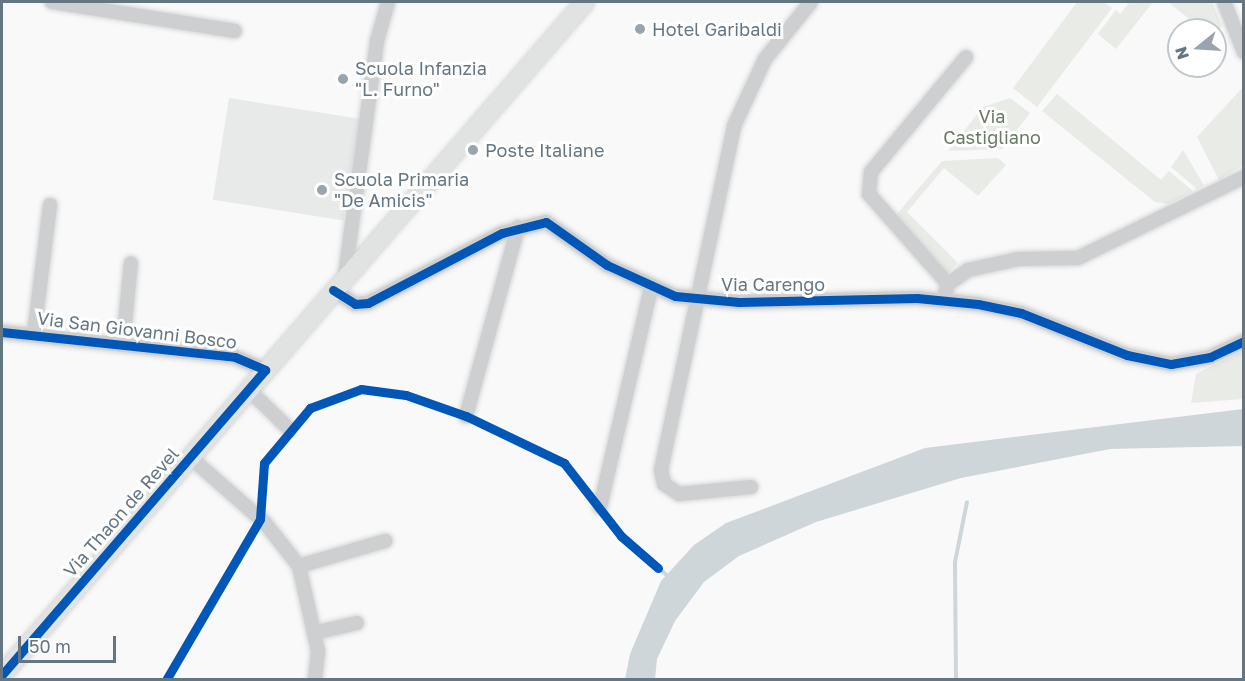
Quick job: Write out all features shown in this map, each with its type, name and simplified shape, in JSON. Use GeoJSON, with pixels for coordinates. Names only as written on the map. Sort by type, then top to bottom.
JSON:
{"type":"FeatureCollection","features":[{"type":"Feature","properties":{"kind":"main road","name":"Via Thaon de Revel"},"geometry":{"type":"LineString","coordinates":[[2,675],[583,2]]}},
{"type":"Feature","properties":{"kind":"street"},"geometry":{"type":"LineString","coordinates":[[52,2],[236,31]]}},
{"type":"Feature","properties":{"kind":"street"},"geometry":{"type":"LineString","coordinates":[[345,275],[376,51],[388,2]]}},
{"type":"Feature","properties":{"kind":"street"},"geometry":{"type":"LineString","coordinates":[[751,487],[679,494],[664,484],[661,470],[734,126],[765,58],[811,2]]}},
{"type":"Feature","properties":{"kind":"street"},"geometry":{"type":"LineString","coordinates":[[1224,2],[1244,52]]}},
{"type":"Feature","properties":{"kind":"street"},"geometry":{"type":"LineString","coordinates":[[948,284],[869,194],[871,172],[966,57]]}},
{"type":"Feature","properties":{"kind":"street"},"geometry":{"type":"LineString","coordinates":[[943,301],[948,284],[976,267],[1094,253],[1244,177]]}},
{"type":"Feature","properties":{"kind":"street"},"geometry":{"type":"LineString","coordinates":[[34,334],[50,206]]}},
{"type":"Feature","properties":{"kind":"street","name":"Via Carengo"},"geometry":{"type":"LineString","coordinates":[[333,290],[355,304],[368,303],[518,227],[546,222],[651,288],[697,300],[943,301],[1021,313],[1127,355],[1171,364],[1210,357],[1244,341]]}},
{"type":"Feature","properties":{"kind":"street"},"geometry":{"type":"LineString","coordinates":[[466,416],[518,227]]}},
{"type":"Feature","properties":{"kind":"street"},"geometry":{"type":"LineString","coordinates":[[123,345],[131,263]]}},
{"type":"Feature","properties":{"kind":"street"},"geometry":{"type":"LineString","coordinates":[[600,507],[651,288]]}},
{"type":"Feature","properties":{"kind":"street","name":"Via San Giovanni Bosco"},"geometry":{"type":"LineString","coordinates":[[2,332],[235,357],[265,370]]}},
{"type":"Feature","properties":{"kind":"street"},"geometry":{"type":"LineString","coordinates":[[248,389],[289,429]]}},
{"type":"Feature","properties":{"kind":"street"},"geometry":{"type":"LineString","coordinates":[[190,457],[265,523],[299,566],[314,633],[315,680]]}},
{"type":"Feature","properties":{"kind":"street"},"geometry":{"type":"LineString","coordinates":[[299,566],[385,541]]}},
{"type":"Feature","properties":{"kind":"street"},"geometry":{"type":"LineString","coordinates":[[314,633],[357,623]]}},
{"type":"Feature","properties":{"kind":"shaded area"},"geometry":{"type":"Polygon","coordinates":[[[229,98],[359,119],[343,220],[213,200],[229,98]]]}},
{"type":"Feature","properties":{"kind":"shaded area"},"geometry":{"type":"Polygon","coordinates":[[[1243,409],[1243,446],[1110,449],[961,478],[816,522],[739,556],[704,582],[675,621],[657,659],[655,679],[625,679],[630,654],[661,581],[694,545],[726,523],[925,448],[1243,409]]]}},
{"type":"Feature","properties":{"kind":"green space","name":"Via Castigliano"},"geometry":{"type":"Polygon","coordinates":[[[1077,2],[1104,2],[1112,8],[1037,107],[1013,88],[1077,2]]]}},
{"type":"Feature","properties":{"kind":"green space"},"geometry":{"type":"Polygon","coordinates":[[[1130,2],[1153,2],[1116,49],[1098,34],[1116,10],[1120,14],[1130,2]]]}},
{"type":"Feature","properties":{"kind":"green space"},"geometry":{"type":"Polygon","coordinates":[[[1168,2],[1212,2],[1219,18],[1188,18],[1168,2]]]}},
{"type":"Feature","properties":{"kind":"green space"},"geometry":{"type":"Polygon","coordinates":[[[1243,87],[1243,165],[1219,180],[1197,137],[1243,87]]]}},
{"type":"Feature","properties":{"kind":"green space","name":"Via Castigliano"},"geometry":{"type":"Polygon","coordinates":[[[1057,94],[1161,180],[1169,171],[1193,191],[1169,204],[1155,202],[1042,111],[1057,94]]]}},
{"type":"Feature","properties":{"kind":"green space","name":"Via Castigliano"},"geometry":{"type":"Polygon","coordinates":[[[1010,98],[1030,113],[1002,149],[948,151],[983,107],[1010,98]]]}},
{"type":"Feature","properties":{"kind":"green space"},"geometry":{"type":"Polygon","coordinates":[[[1183,150],[1204,185],[1197,189],[1171,167],[1183,150]]]}},
{"type":"Feature","properties":{"kind":"green space","name":"Via Castigliano"},"geometry":{"type":"Polygon","coordinates":[[[998,158],[1006,165],[978,196],[944,168],[907,212],[958,263],[946,274],[896,215],[942,161],[998,158]]]}},
{"type":"Feature","properties":{"kind":"green space"},"geometry":{"type":"Polygon","coordinates":[[[1243,350],[1243,399],[1191,403],[1196,374],[1243,350]]]}},
{"type":"Feature","properties":{"kind":"waterway"},"geometry":{"type":"LineString","coordinates":[[956,680],[955,562],[967,502]]}},
{"type":"Feature","properties":{"kind":"waterway"},"geometry":{"type":"LineString","coordinates":[[662,571],[669,577]]}},
{"type":"Feature","properties":{"kind":"cycle path"},"geometry":{"type":"LineString","coordinates":[[333,290],[355,304],[368,303],[502,233],[546,222],[607,265],[675,296],[739,302],[917,298],[978,304],[1021,313],[1127,355],[1171,364],[1210,357],[1244,341]]}},
{"type":"Feature","properties":{"kind":"cycle path"},"geometry":{"type":"LineString","coordinates":[[2,332],[235,357],[265,370],[2,675]]}},
{"type":"Feature","properties":{"kind":"cycle path"},"geometry":{"type":"LineString","coordinates":[[166,680],[260,519],[264,463],[310,408],[361,389],[406,395],[466,416],[564,463],[621,536],[658,568]]}},
{"type":"Feature","properties":{"kind":"place","name":"Hotel Garibaldi"},"geometry":{"type":"Point","coordinates":[640,29]}},
{"type":"Feature","properties":{"kind":"place","name":"Scuola Infanzia \"L. Furno\""},"geometry":{"type":"Point","coordinates":[343,79]}},
{"type":"Feature","properties":{"kind":"place","name":"Poste Italiane"},"geometry":{"type":"Point","coordinates":[473,150]}},
{"type":"Feature","properties":{"kind":"place","name":"Scuola Primaria \"De Amicis\""},"geometry":{"type":"Point","coordinates":[322,190]}}]}
